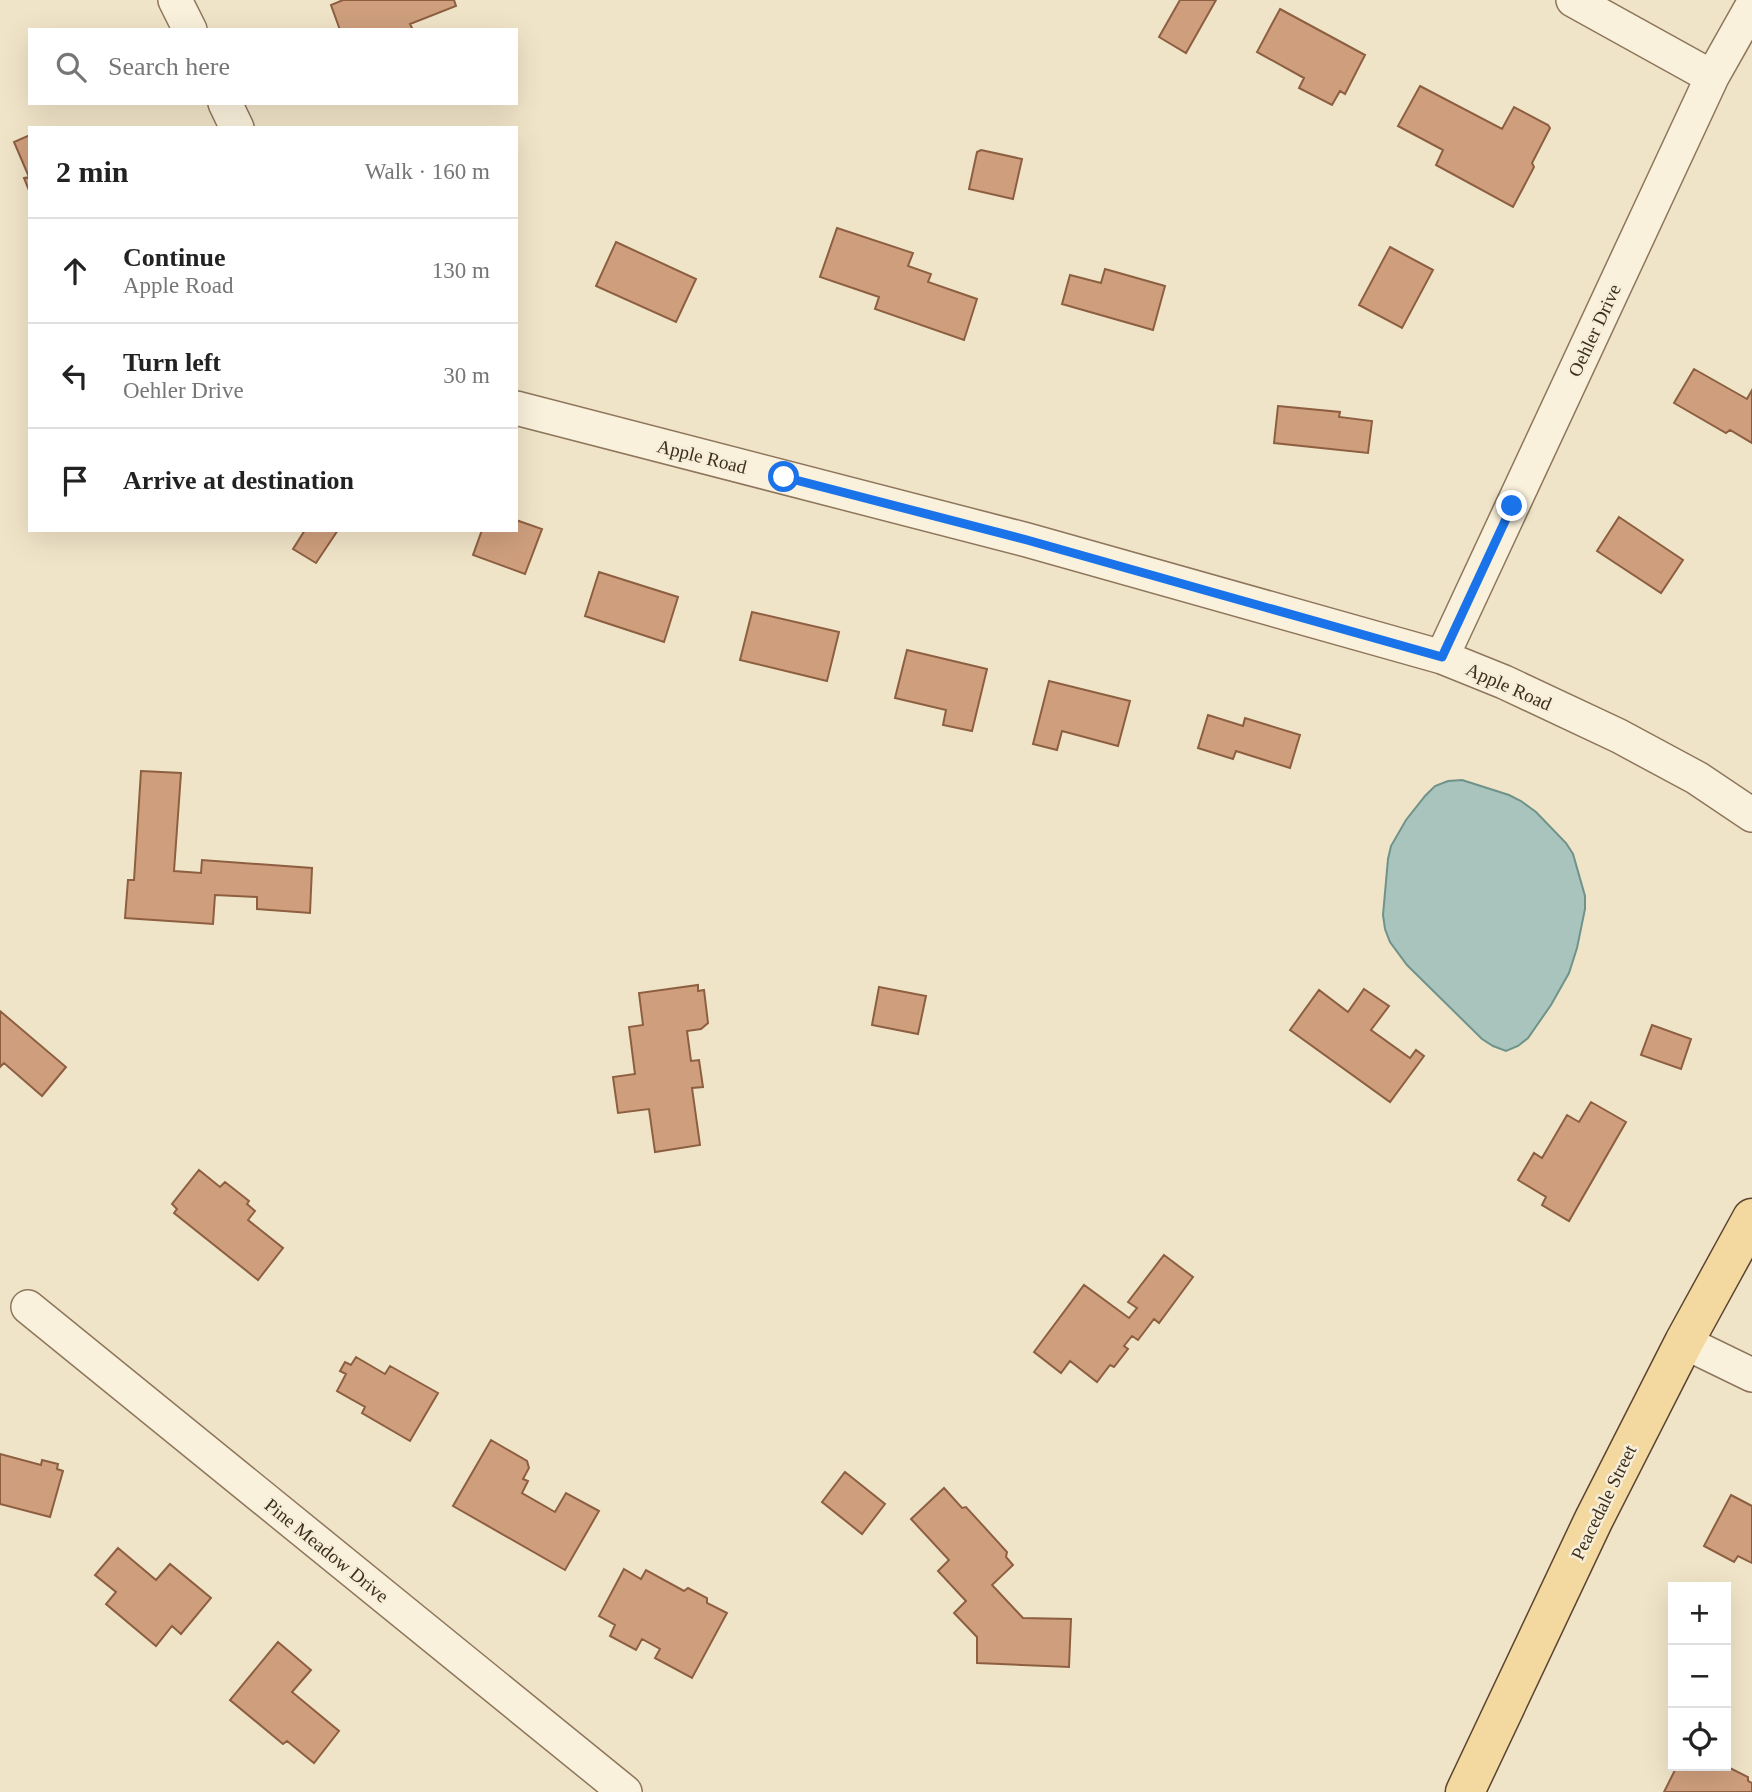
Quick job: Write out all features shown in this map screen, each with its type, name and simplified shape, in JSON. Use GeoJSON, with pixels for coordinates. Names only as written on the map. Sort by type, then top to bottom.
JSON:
{"type":"FeatureCollection","features":[{"type":"Feature","properties":{"kind":"main road","name":"Peacedale Street"},"geometry":{"type":"LineString","coordinates":[[1465,1792],[1594,1518],[1684,1342],[1752,1218]]}},
{"type":"Feature","properties":{"kind":"street"},"geometry":{"type":"LineString","coordinates":[[175,0],[189,28]]}},
{"type":"Feature","properties":{"kind":"street"},"geometry":{"type":"LineString","coordinates":[[1573,0],[1712,77]]}},
{"type":"Feature","properties":{"kind":"street","name":"Oehler Drive"},"geometry":{"type":"LineString","coordinates":[[1442,657],[1712,77],[1752,6]]}},
{"type":"Feature","properties":{"kind":"street"},"geometry":{"type":"LineString","coordinates":[[226,105],[236,126]]}},
{"type":"Feature","properties":{"kind":"street","name":"Apple Road"},"geometry":{"type":"LineString","coordinates":[[518,409],[1027,540],[1442,657],[1504,682],[1619,736],[1697,778],[1752,815]]}},
{"type":"Feature","properties":{"kind":"street","name":"Pine Meadow Drive"},"geometry":{"type":"LineString","coordinates":[[28,1307],[625,1792]]}},
{"type":"Feature","properties":{"kind":"street"},"geometry":{"type":"LineString","coordinates":[[1684,1342],[1752,1375]]}},
{"type":"Feature","properties":{"kind":"water"},"geometry":{"type":"Polygon","coordinates":[[[1462,780],[1509,795],[1536,812],[1573,854],[1585,896],[1577,948],[1569,973],[1528,1038],[1506,1051],[1482,1039],[1407,965],[1390,942],[1385,929],[1383,915],[1391,846],[1406,820],[1435,786],[1462,780]]]}},
{"type":"Feature","properties":{"kind":"building"},"geometry":{"type":"Polygon","coordinates":[[[343,0],[454,0],[456,6],[410,24],[412,28],[339,28],[331,5],[343,0]]]}},
{"type":"Feature","properties":{"kind":"building"},"geometry":{"type":"Polygon","coordinates":[[[1180,0],[1216,0],[1186,53],[1159,37],[1180,0]]]}},
{"type":"Feature","properties":{"kind":"building"},"geometry":{"type":"Polygon","coordinates":[[[1280,9],[1365,55],[1345,94],[1340,91],[1332,105],[1299,88],[1304,78],[1257,52],[1280,9]]]}},
{"type":"Feature","properties":{"kind":"building"},"geometry":{"type":"Polygon","coordinates":[[[1420,86],[1502,129],[1514,107],[1548,125],[1550,128],[1532,163],[1534,167],[1513,207],[1436,165],[1443,150],[1398,126],[1420,86]]]}},
{"type":"Feature","properties":{"kind":"building"},"geometry":{"type":"Polygon","coordinates":[[[28,136],[28,175],[14,142],[28,136]]]}},
{"type":"Feature","properties":{"kind":"building"},"geometry":{"type":"Polygon","coordinates":[[[981,150],[1022,159],[1013,199],[969,189],[977,152],[981,150]]]}},
{"type":"Feature","properties":{"kind":"building"},"geometry":{"type":"Polygon","coordinates":[[[837,228],[913,253],[908,266],[931,274],[928,282],[977,299],[964,340],[875,309],[879,297],[820,277],[837,228]]]}},
{"type":"Feature","properties":{"kind":"building"},"geometry":{"type":"Polygon","coordinates":[[[616,242],[696,279],[676,322],[596,286],[616,242]]]}},
{"type":"Feature","properties":{"kind":"building"},"geometry":{"type":"Polygon","coordinates":[[[1390,247],[1433,270],[1402,328],[1359,305],[1390,247]]]}},
{"type":"Feature","properties":{"kind":"building"},"geometry":{"type":"Polygon","coordinates":[[[1105,269],[1165,286],[1153,330],[1062,304],[1070,275],[1101,283],[1105,269]]]}},
{"type":"Feature","properties":{"kind":"building"},"geometry":{"type":"Polygon","coordinates":[[[1694,369],[1747,399],[1752,390],[1752,443],[1730,430],[1726,433],[1674,403],[1694,369]]]}},
{"type":"Feature","properties":{"kind":"building"},"geometry":{"type":"Polygon","coordinates":[[[1278,406],[1340,412],[1339,417],[1372,421],[1368,453],[1274,443],[1278,406]]]}},
{"type":"Feature","properties":{"kind":"building"},"geometry":{"type":"Polygon","coordinates":[[[1619,517],[1683,560],[1661,593],[1597,551],[1619,517]]]}},
{"type":"Feature","properties":{"kind":"building"},"geometry":{"type":"Polygon","coordinates":[[[518,521],[542,529],[525,574],[473,555],[481,532],[518,532],[518,521]]]}},
{"type":"Feature","properties":{"kind":"building"},"geometry":{"type":"Polygon","coordinates":[[[304,532],[337,532],[316,563],[293,549],[304,532]]]}},
{"type":"Feature","properties":{"kind":"building"},"geometry":{"type":"Polygon","coordinates":[[[599,572],[678,597],[664,642],[585,616],[599,572]]]}},
{"type":"Feature","properties":{"kind":"building"},"geometry":{"type":"Polygon","coordinates":[[[752,612],[839,632],[827,681],[740,660],[752,612]]]}},
{"type":"Feature","properties":{"kind":"building"},"geometry":{"type":"Polygon","coordinates":[[[907,650],[987,669],[972,731],[943,725],[946,710],[895,698],[907,650]]]}},
{"type":"Feature","properties":{"kind":"building"},"geometry":{"type":"Polygon","coordinates":[[[1049,681],[1130,701],[1118,746],[1062,731],[1057,750],[1033,744],[1049,681]]]}},
{"type":"Feature","properties":{"kind":"building"},"geometry":{"type":"Polygon","coordinates":[[[1208,715],[1243,726],[1245,718],[1300,735],[1290,768],[1236,751],[1233,759],[1198,748],[1208,715]]]}},
{"type":"Feature","properties":{"kind":"building"},"geometry":{"type":"Polygon","coordinates":[[[141,771],[181,773],[174,871],[201,873],[202,860],[312,868],[310,913],[257,909],[257,897],[215,895],[213,924],[125,918],[128,880],[134,880],[141,771]]]}},
{"type":"Feature","properties":{"kind":"building"},"geometry":{"type":"Polygon","coordinates":[[[698,985],[698,991],[704,990],[708,1023],[701,1029],[687,1031],[691,1061],[699,1060],[703,1087],[692,1088],[700,1145],[655,1152],[649,1109],[618,1113],[613,1077],[635,1074],[629,1027],[643,1025],[639,993],[698,985]]]}},
{"type":"Feature","properties":{"kind":"building"},"geometry":{"type":"Polygon","coordinates":[[[879,987],[926,996],[918,1034],[872,1025],[879,987]]]}},
{"type":"Feature","properties":{"kind":"building"},"geometry":{"type":"Polygon","coordinates":[[[1364,989],[1389,1006],[1371,1030],[1410,1058],[1416,1050],[1424,1056],[1390,1102],[1290,1030],[1319,990],[1348,1012],[1364,989]]]}},
{"type":"Feature","properties":{"kind":"building"},"geometry":{"type":"Polygon","coordinates":[[[0,1011],[66,1067],[42,1096],[4,1063],[0,1067],[0,1011]]]}},
{"type":"Feature","properties":{"kind":"building"},"geometry":{"type":"Polygon","coordinates":[[[1652,1025],[1691,1039],[1681,1069],[1641,1055],[1652,1025]]]}},
{"type":"Feature","properties":{"kind":"building"},"geometry":{"type":"Polygon","coordinates":[[[1591,1102],[1626,1122],[1569,1221],[1542,1205],[1546,1197],[1518,1180],[1534,1153],[1542,1158],[1567,1115],[1579,1122],[1591,1102]]]}},
{"type":"Feature","properties":{"kind":"building"},"geometry":{"type":"Polygon","coordinates":[[[199,1170],[220,1187],[225,1182],[249,1201],[247,1204],[255,1211],[248,1220],[283,1248],[258,1280],[174,1213],[177,1209],[172,1204],[199,1170]]]}},
{"type":"Feature","properties":{"kind":"building"},"geometry":{"type":"Polygon","coordinates":[[[1164,1255],[1193,1277],[1159,1323],[1154,1319],[1138,1340],[1132,1336],[1124,1346],[1128,1349],[1114,1367],[1110,1365],[1097,1382],[1070,1361],[1061,1373],[1034,1352],[1084,1285],[1129,1318],[1137,1308],[1128,1302],[1164,1255]]]}},
{"type":"Feature","properties":{"kind":"building"},"geometry":{"type":"Polygon","coordinates":[[[356,1357],[385,1374],[390,1366],[438,1393],[410,1441],[362,1413],[365,1407],[337,1391],[346,1374],[340,1371],[345,1362],[351,1365],[356,1357]]]}},
{"type":"Feature","properties":{"kind":"building"},"geometry":{"type":"Polygon","coordinates":[[[491,1440],[527,1461],[529,1468],[523,1479],[528,1481],[522,1493],[555,1512],[566,1493],[599,1511],[565,1570],[453,1506],[491,1440]]]}},
{"type":"Feature","properties":{"kind":"building"},"geometry":{"type":"Polygon","coordinates":[[[0,1454],[41,1465],[42,1460],[58,1464],[57,1469],[63,1471],[50,1517],[0,1504],[0,1454]]]}},
{"type":"Feature","properties":{"kind":"building"},"geometry":{"type":"Polygon","coordinates":[[[845,1472],[885,1504],[862,1534],[822,1502],[845,1472]]]}},
{"type":"Feature","properties":{"kind":"building"},"geometry":{"type":"Polygon","coordinates":[[[944,1488],[962,1508],[966,1507],[1007,1552],[1006,1557],[1013,1565],[992,1585],[1023,1618],[1071,1619],[1069,1667],[977,1663],[977,1637],[954,1613],[966,1601],[938,1571],[949,1560],[911,1519],[944,1488]]]}},
{"type":"Feature","properties":{"kind":"building"},"geometry":{"type":"Polygon","coordinates":[[[1731,1495],[1752,1506],[1752,1563],[1738,1556],[1734,1562],[1704,1546],[1731,1495]]]}},
{"type":"Feature","properties":{"kind":"building"},"geometry":{"type":"Polygon","coordinates":[[[118,1548],[156,1580],[170,1564],[211,1598],[181,1634],[172,1626],[156,1646],[106,1604],[116,1592],[95,1575],[118,1548]]]}},
{"type":"Feature","properties":{"kind":"building"},"geometry":{"type":"Polygon","coordinates":[[[624,1569],[641,1579],[646,1570],[684,1591],[688,1588],[707,1598],[707,1603],[727,1613],[692,1678],[655,1658],[660,1649],[642,1639],[636,1650],[610,1636],[615,1625],[599,1616],[624,1569]]]}},
{"type":"Feature","properties":{"kind":"building"},"geometry":{"type":"Polygon","coordinates":[[[278,1642],[311,1670],[292,1692],[339,1731],[314,1763],[287,1741],[283,1744],[230,1700],[278,1642]]]}},
{"type":"Feature","properties":{"kind":"building"},"geometry":{"type":"Polygon","coordinates":[[[1731,1768],[1748,1777],[1748,1781],[1752,1783],[1752,1792],[1664,1792],[1674,1771],[1731,1771],[1731,1768]]]}},
{"type":"Feature","properties":{"kind":"route"},"geometry":{"type":"LineString","coordinates":[[784,477],[1027,540],[1442,657],[1512,506]]}}]}
